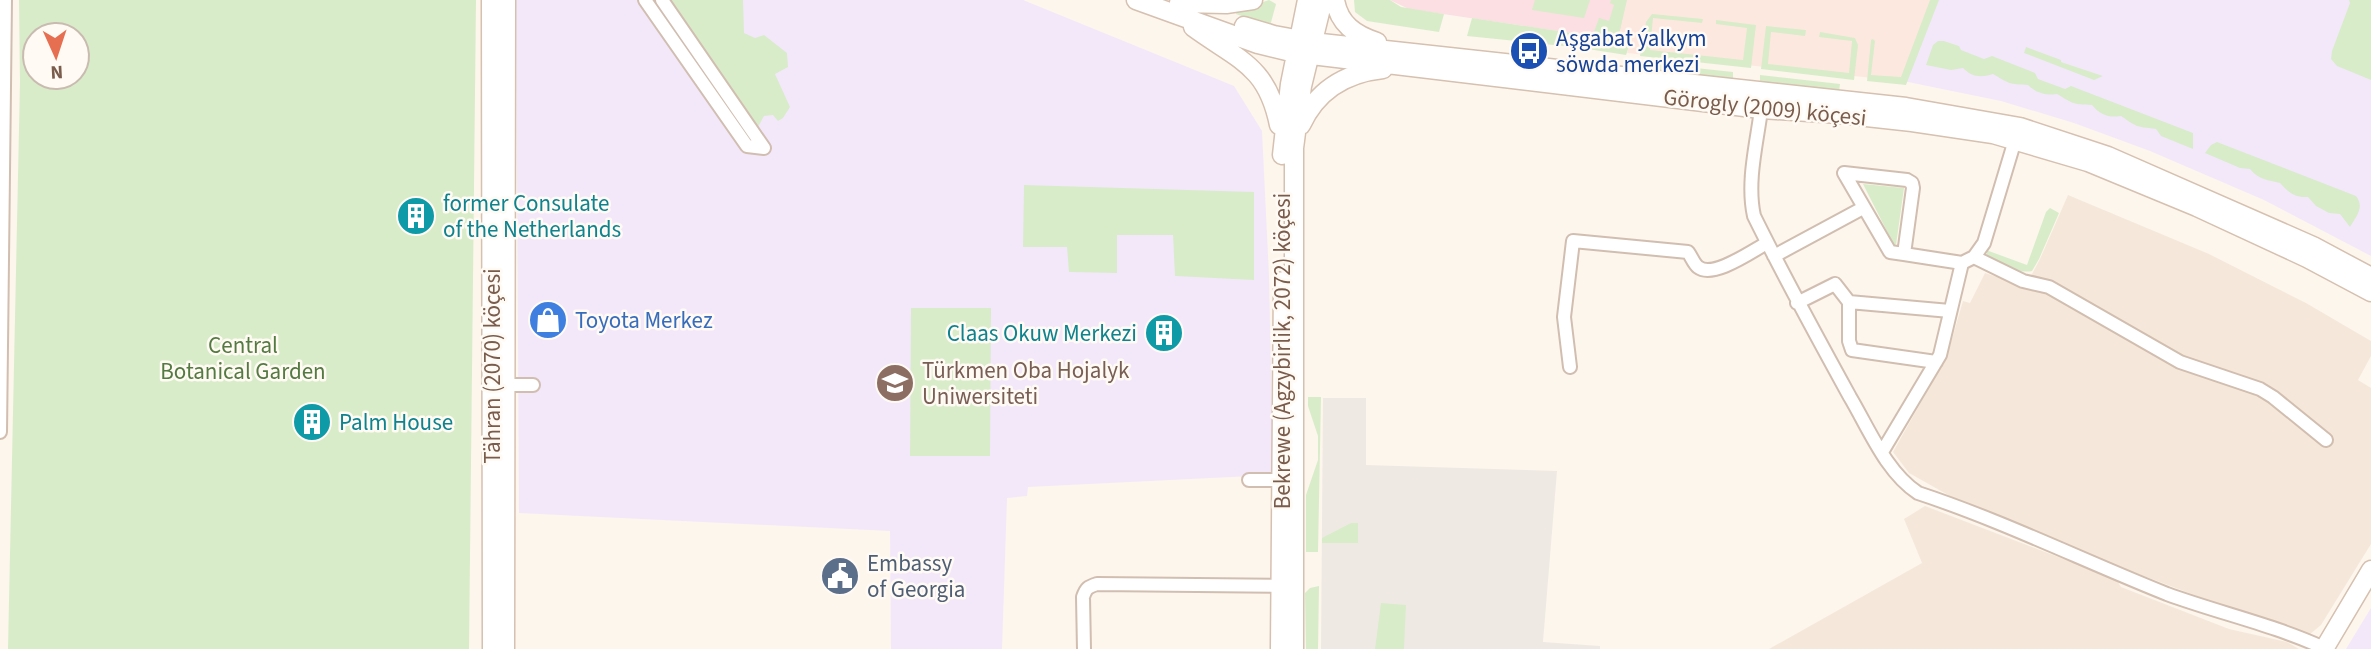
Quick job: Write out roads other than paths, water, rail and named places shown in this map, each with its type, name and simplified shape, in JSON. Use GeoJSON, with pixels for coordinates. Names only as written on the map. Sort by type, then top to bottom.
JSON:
{"type":"FeatureCollection","features":[{"type":"Feature","properties":{"kind":"main road","name":"Tähran (2070) köçesi"},"geometry":{"type":"LineString","coordinates":[[491,0],[492,649]]}},
{"type":"Feature","properties":{"kind":"main road","name":"Tähran (2070) köçesi"},"geometry":{"type":"LineString","coordinates":[[505,649],[506,0]]}},
{"type":"Feature","properties":{"kind":"main road","name":"Görogly (2009) köçesi"},"geometry":{"type":"LineString","coordinates":[[1136,0],[1175,6],[1258,44],[1762,100],[1839,114],[1993,134],[2088,162],[2197,207],[2319,264],[2371,292]]}},
{"type":"Feature","properties":{"kind":"main road"},"geometry":{"type":"LineString","coordinates":[[1175,6],[1253,0]]}},
{"type":"Feature","properties":{"kind":"main road"},"geometry":{"type":"LineString","coordinates":[[1303,47],[1307,0]]}},
{"type":"Feature","properties":{"kind":"main road"},"geometry":{"type":"LineString","coordinates":[[1303,47],[1323,0]]}},
{"type":"Feature","properties":{"kind":"main road"},"geometry":{"type":"LineString","coordinates":[[1335,0],[1343,22],[1355,33],[1411,59]]}},
{"type":"Feature","properties":{"kind":"main road"},"geometry":{"type":"LineString","coordinates":[[1175,6],[1250,65],[1260,77],[1275,108],[1288,148]]}},
{"type":"Feature","properties":{"kind":"main road","name":"Bekrewe (Agzybirlik, 2072) köçesi"},"geometry":{"type":"LineString","coordinates":[[1294,649],[1287,586],[1282,481],[1288,148],[1303,47]]}},
{"type":"Feature","properties":{"kind":"main road"},"geometry":{"type":"LineString","coordinates":[[1288,148],[1309,108],[1331,86],[1367,71],[1411,59]]}},
{"type":"Feature","properties":{"kind":"main road","name":"Görogly (2009) köçesi"},"geometry":{"type":"LineString","coordinates":[[1762,100],[1906,107],[2020,127],[2108,156],[2197,194],[2313,246],[2371,277]]}},
{"type":"Feature","properties":{"kind":"main road","name":"Bekrewe (Agzybirlik, 2072) köçesi"},"geometry":{"type":"LineString","coordinates":[[1280,649],[1287,586],[1295,406],[1288,148]]}},
{"type":"Feature","properties":{"kind":"main road"},"geometry":{"type":"LineString","coordinates":[[2324,649],[2371,570]]}},
{"type":"Feature","properties":{"kind":"street"},"geometry":{"type":"LineString","coordinates":[[0,432],[5,0]]}},
{"type":"Feature","properties":{"kind":"street"},"geometry":{"type":"LineString","coordinates":[[645,0],[747,146],[764,148],[662,0]]}},
{"type":"Feature","properties":{"kind":"street"},"geometry":{"type":"LineString","coordinates":[[1762,100],[1751,201],[1754,216],[1797,303],[1882,452],[1905,484],[1918,493],[2164,593],[2294,635],[2324,649]]}},
{"type":"Feature","properties":{"kind":"street"},"geometry":{"type":"LineString","coordinates":[[1882,452],[1943,347],[1950,311],[1968,260],[1984,243],[2015,140]]}},
{"type":"Feature","properties":{"kind":"street"},"geometry":{"type":"LineString","coordinates":[[1904,254],[1912,183],[1907,180],[1844,173],[1890,252],[1904,254],[1968,260],[2023,281],[2049,287],[2180,362],[2260,389],[2326,440]]}},
{"type":"Feature","properties":{"kind":"street"},"geometry":{"type":"LineString","coordinates":[[1774,256],[1863,208]]}},
{"type":"Feature","properties":{"kind":"street"},"geometry":{"type":"LineString","coordinates":[[1570,367],[1564,317],[1573,241],[1688,252],[1696,266],[1712,270],[1722,268],[1767,243]]}},
{"type":"Feature","properties":{"kind":"street"},"geometry":{"type":"LineString","coordinates":[[1797,303],[1835,285],[1849,302],[1849,341],[1852,350],[1936,362]]}},
{"type":"Feature","properties":{"kind":"street"},"geometry":{"type":"LineString","coordinates":[[1849,302],[1950,311]]}},
{"type":"Feature","properties":{"kind":"street"},"geometry":{"type":"LineString","coordinates":[[506,385],[533,385]]}},
{"type":"Feature","properties":{"kind":"street"},"geometry":{"type":"LineString","coordinates":[[1249,480],[1282,481]]}},
{"type":"Feature","properties":{"kind":"street"},"geometry":{"type":"LineString","coordinates":[[1084,649],[1083,597],[1090,586],[1287,586]]}},
{"type":"Feature","properties":{"kind":"place","name":"Aşgabat ýalkym söwda merkezi"},"geometry":{"type":"Point","coordinates":[1529,51]}},
{"type":"Feature","properties":{"kind":"place","name":"former Consulate of the Netherlands"},"geometry":{"type":"Point","coordinates":[416,216]}},
{"type":"Feature","properties":{"kind":"place","name":"Toyota Merkez"},"geometry":{"type":"Point","coordinates":[548,320]}},
{"type":"Feature","properties":{"kind":"place","name":"Claas Okuw Merkezi"},"geometry":{"type":"Point","coordinates":[1164,333]}},
{"type":"Feature","properties":{"kind":"place","name":"Türkmen Oba Hojalyk Uniwersiteti"},"geometry":{"type":"Point","coordinates":[895,383]}},
{"type":"Feature","properties":{"kind":"place","name":"Palm House"},"geometry":{"type":"Point","coordinates":[312,422]}},
{"type":"Feature","properties":{"kind":"place","name":"Embassy of Georgia"},"geometry":{"type":"Point","coordinates":[840,576]}},
{"type":"Feature","properties":{"kind":"park label","name":"Central Botanical Garden"},"geometry":{"type":"Point","coordinates":[243,358]}}]}
